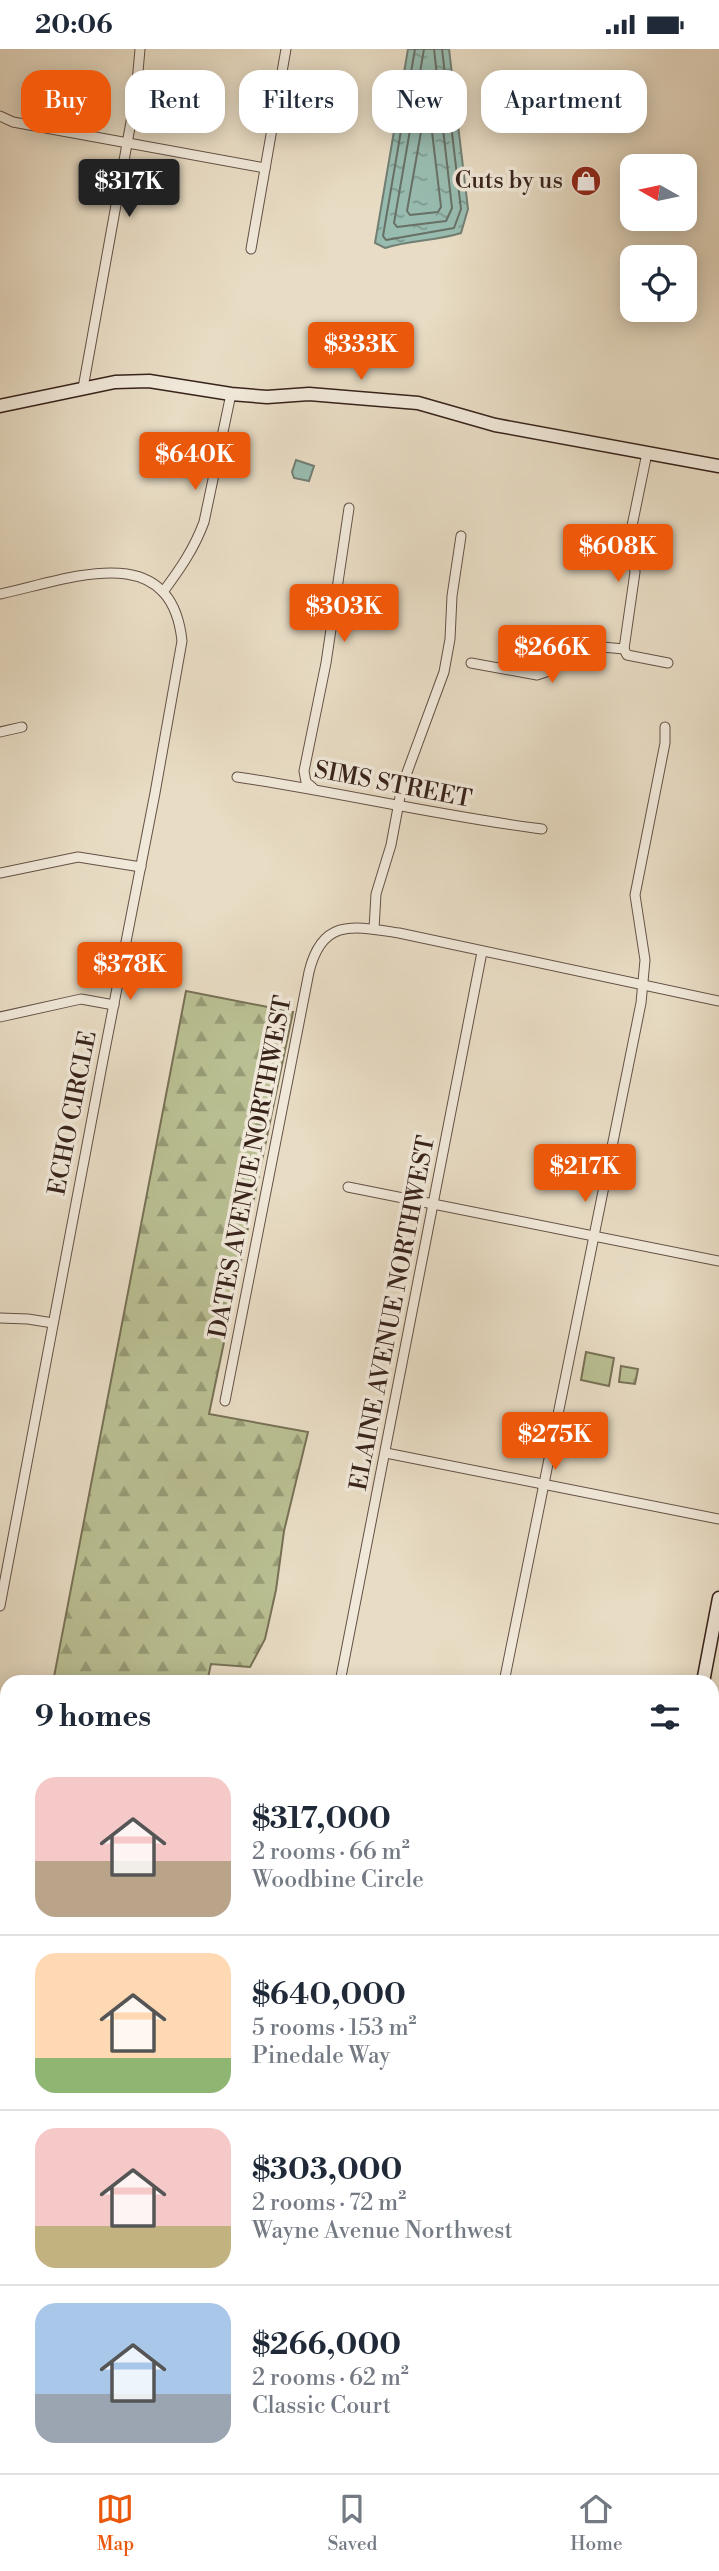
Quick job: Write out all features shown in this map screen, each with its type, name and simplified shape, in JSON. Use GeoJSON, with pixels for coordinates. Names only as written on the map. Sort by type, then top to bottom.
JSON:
{"type":"FeatureCollection","features":[{"type":"Feature","properties":{"kind":"street"},"geometry":{"type":"LineString","coordinates":[[83,388],[141,64],[140,49]]}},
{"type":"Feature","properties":{"kind":"street"},"geometry":{"type":"LineString","coordinates":[[251,249],[286,49]]}},
{"type":"Feature","properties":{"kind":"street"},"geometry":{"type":"LineString","coordinates":[[0,116],[13,122],[265,168]]}},
{"type":"Feature","properties":{"kind":"street"},"geometry":{"type":"LineString","coordinates":[[0,406],[115,382],[149,381],[267,397],[309,394],[418,403],[495,425],[719,466]]}},
{"type":"Feature","properties":{"kind":"street"},"geometry":{"type":"LineString","coordinates":[[0,594],[112,571],[141,576],[163,592],[181,568],[201,530],[231,394]]}},
{"type":"Feature","properties":{"kind":"street"},"geometry":{"type":"LineString","coordinates":[[647,453],[632,526],[635,572],[624,649],[626,655],[668,663]]}},
{"type":"Feature","properties":{"kind":"street"},"geometry":{"type":"LineString","coordinates":[[314,789],[306,782],[304,771],[326,663],[349,508]]}},
{"type":"Feature","properties":{"kind":"street"},"geometry":{"type":"LineString","coordinates":[[461,536],[444,672],[402,786],[391,845],[376,894],[374,929],[719,1001]]}},
{"type":"Feature","properties":{"kind":"street","name":"ECHO CIRCLE"},"geometry":{"type":"LineString","coordinates":[[0,1606],[182,641],[176,613],[163,592]]}},
{"type":"Feature","properties":{"kind":"street"},"geometry":{"type":"LineString","coordinates":[[471,663],[537,675],[548,671],[559,650],[570,644],[624,649]]}},
{"type":"Feature","properties":{"kind":"street"},"geometry":{"type":"LineString","coordinates":[[0,732],[22,727]]}},
{"type":"Feature","properties":{"kind":"street"},"geometry":{"type":"LineString","coordinates":[[504,1675],[644,985],[645,960],[635,895],[665,743],[665,727]]}},
{"type":"Feature","properties":{"kind":"street","name":"SIMS STREET"},"geometry":{"type":"LineString","coordinates":[[237,777],[314,789],[397,807],[542,829]]}},
{"type":"Feature","properties":{"kind":"street"},"geometry":{"type":"LineString","coordinates":[[0,873],[78,857],[141,867]]}},
{"type":"Feature","properties":{"kind":"street","name":"DATES AVENUE NORTHWEST"},"geometry":{"type":"LineString","coordinates":[[225,1401],[309,972],[320,942],[336,930],[374,929]]}},
{"type":"Feature","properties":{"kind":"street","name":"ELAINE AVENUE NORTHWEST"},"geometry":{"type":"LineString","coordinates":[[341,1675],[482,952]]}},
{"type":"Feature","properties":{"kind":"street"},"geometry":{"type":"LineString","coordinates":[[0,1017],[82,999],[114,1005]]}},
{"type":"Feature","properties":{"kind":"street"},"geometry":{"type":"LineString","coordinates":[[348,1187],[719,1261]]}},
{"type":"Feature","properties":{"kind":"street"},"geometry":{"type":"LineString","coordinates":[[0,1318],[53,1323]]}},
{"type":"Feature","properties":{"kind":"street"},"geometry":{"type":"LineString","coordinates":[[386,1453],[719,1519]]}},
{"type":"Feature","properties":{"kind":"street"},"geometry":{"type":"LineString","coordinates":[[704,1675],[719,1598]]}},
{"type":"Feature","properties":{"kind":"green space"},"geometry":{"type":"Polygon","coordinates":[[[186,991],[293,1012],[209,1414],[308,1432],[284,1531],[276,1590],[265,1639],[250,1667],[211,1664],[209,1675],[54,1675],[186,991]]]}},
{"type":"Feature","properties":{"kind":"green space"},"geometry":{"type":"Polygon","coordinates":[[[586,1352],[614,1358],[609,1386],[581,1380],[586,1352]]]}},
{"type":"Feature","properties":{"kind":"green space"},"geometry":{"type":"Polygon","coordinates":[[[621,1366],[638,1369],[635,1384],[619,1382],[621,1366]]]}},
{"type":"Feature","properties":{"kind":"water"},"geometry":{"type":"Polygon","coordinates":[[[408,49],[449,49],[451,70],[404,70],[408,49]]]}},
{"type":"Feature","properties":{"kind":"water"},"geometry":{"type":"Polygon","coordinates":[[[394,133],[459,133],[468,209],[461,233],[385,248],[375,243],[394,133]]]}},
{"type":"Feature","properties":{"kind":"water"},"geometry":{"type":"Polygon","coordinates":[[[296,460],[314,466],[309,481],[294,478],[292,472],[296,460]]]}},
{"type":"Feature","properties":{"kind":"place","name":"Cuts by us"},"geometry":{"type":"Point","coordinates":[586,181]}}]}
